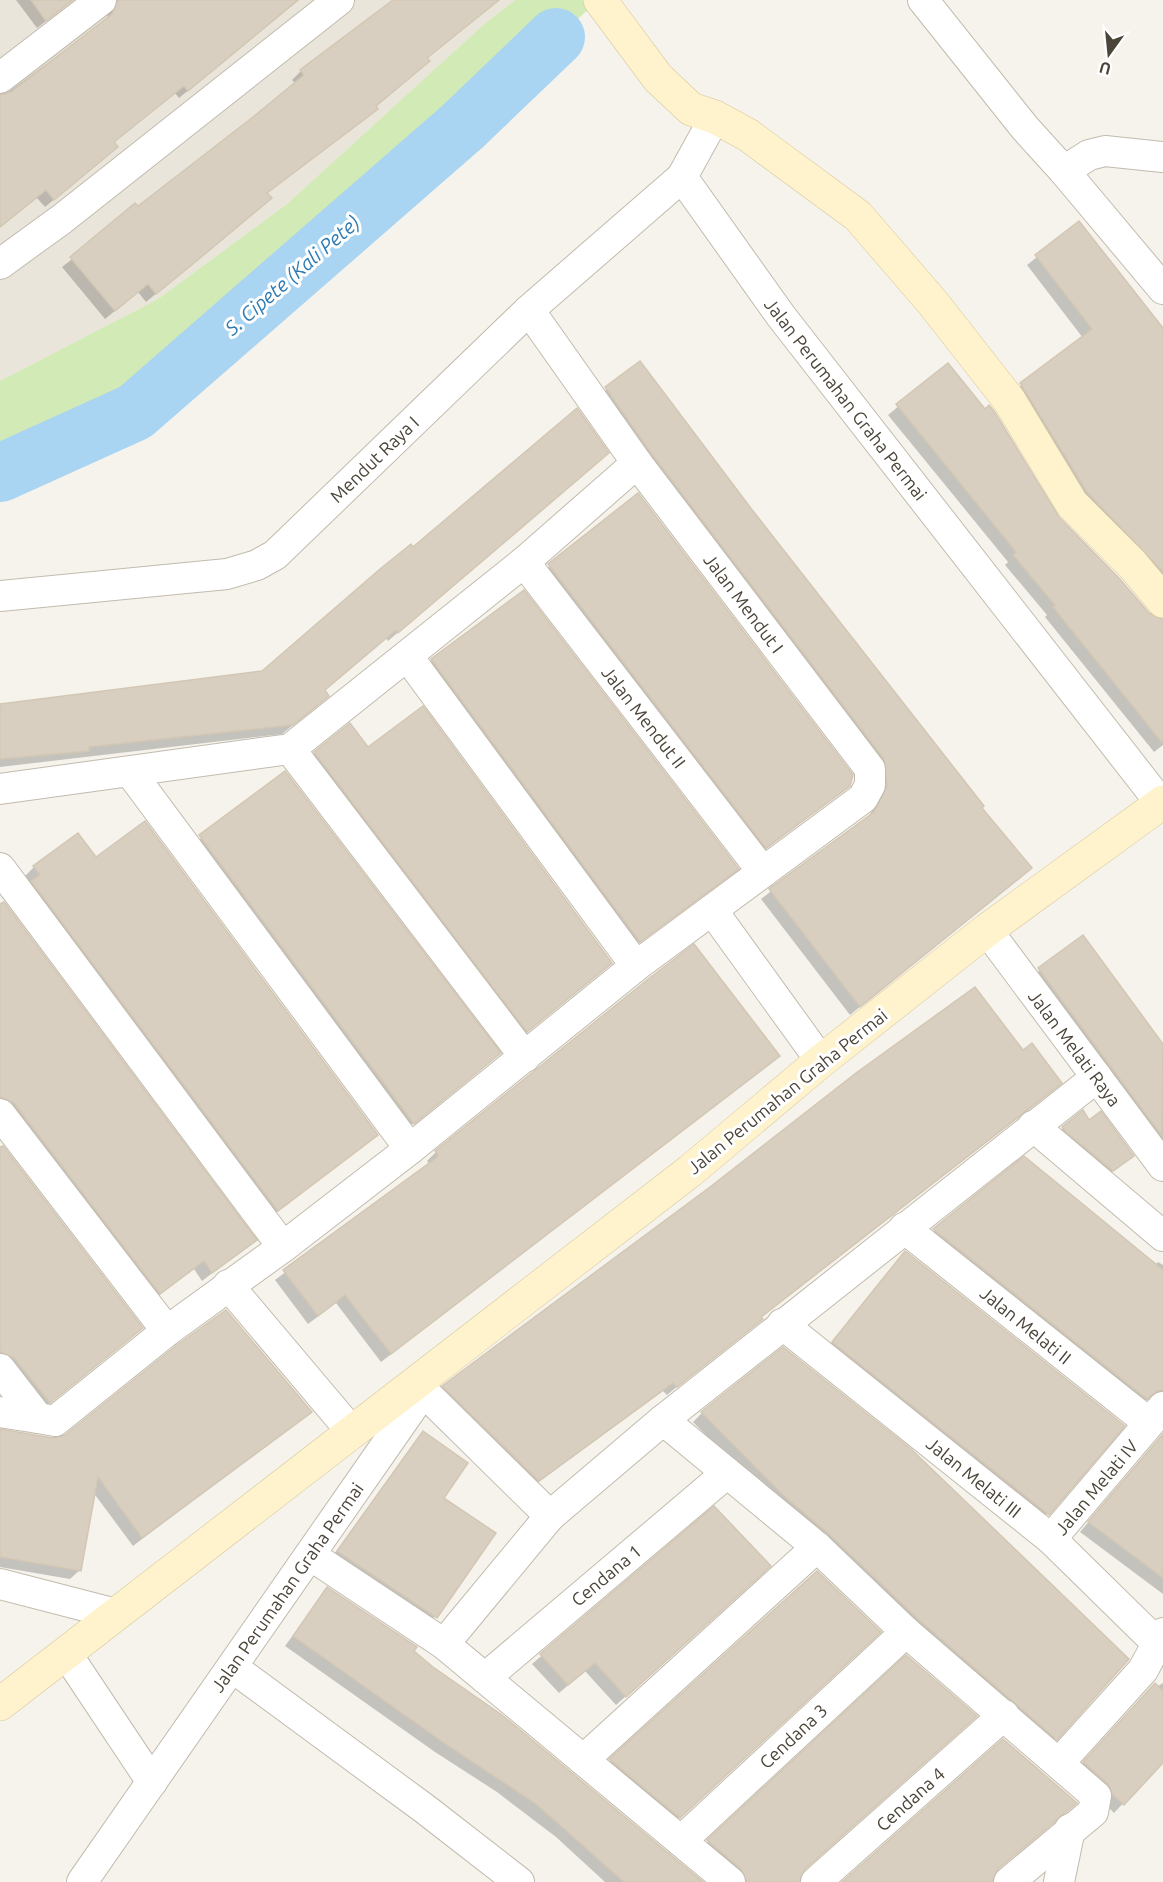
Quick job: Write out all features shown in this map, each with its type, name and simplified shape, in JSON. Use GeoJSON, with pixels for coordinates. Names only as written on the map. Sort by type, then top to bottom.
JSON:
{"type":"FeatureCollection","features":[{"type":"Feature","properties":{"kind":"street"},"geometry":{"type":"LineString","coordinates":[[2,72],[101,0]]}},
{"type":"Feature","properties":{"kind":"street"},"geometry":{"type":"LineString","coordinates":[[0,264],[71,211],[339,0]]}},
{"type":"Feature","properties":{"kind":"street"},"geometry":{"type":"LineString","coordinates":[[600,0],[658,78],[691,109],[716,117],[760,143],[864,223],[933,303],[1009,400],[1072,504],[1132,564],[1163,601]]}},
{"type":"Feature","properties":{"kind":"street"},"geometry":{"type":"LineString","coordinates":[[923,0],[1025,128],[1163,289]]}},
{"type":"Feature","properties":{"kind":"street"},"geometry":{"type":"LineString","coordinates":[[682,177],[716,117]]}},
{"type":"Feature","properties":{"kind":"street"},"geometry":{"type":"LineString","coordinates":[[1064,171],[1089,155],[1105,151],[1163,157]]}},
{"type":"Feature","properties":{"kind":"street","name":"Mendut Raya I"},"geometry":{"type":"LineString","coordinates":[[0,596],[227,574],[257,565],[275,555],[529,310],[682,177]]}},
{"type":"Feature","properties":{"kind":"street","name":"Jalan Perumahan Graha Permai"},"geometry":{"type":"LineString","coordinates":[[0,1704],[352,1432],[419,1388],[690,1171],[821,1060],[987,930],[1162,804],[781,316],[682,177]]}},
{"type":"Feature","properties":{"kind":"street","name":"Jalan Mendut I"},"geometry":{"type":"LineString","coordinates":[[529,310],[637,462],[870,769],[870,785],[863,798],[763,872]]}},
{"type":"Feature","properties":{"kind":"street"},"geometry":{"type":"LineString","coordinates":[[0,789],[290,749],[524,562],[637,462]]}},
{"type":"Feature","properties":{"kind":"street","name":"Jalan Mendut II"},"geometry":{"type":"LineString","coordinates":[[524,562],[763,872]]}},
{"type":"Feature","properties":{"kind":"street"},"geometry":{"type":"LineString","coordinates":[[408,657],[636,966]]}},
{"type":"Feature","properties":{"kind":"street"},"geometry":{"type":"LineString","coordinates":[[290,749],[525,1057]]}},
{"type":"Feature","properties":{"kind":"street"},"geometry":{"type":"LineString","coordinates":[[131,772],[410,1149]]}},
{"type":"Feature","properties":{"kind":"street"},"geometry":{"type":"LineString","coordinates":[[0,868],[283,1247]]}},
{"type":"Feature","properties":{"kind":"street"},"geometry":{"type":"LineString","coordinates":[[0,1412],[56,1421],[167,1331],[283,1247],[410,1149],[636,966],[763,872]]}},
{"type":"Feature","properties":{"kind":"street"},"geometry":{"type":"LineString","coordinates":[[712,910],[821,1060]]}},
{"type":"Feature","properties":{"kind":"street","name":"Jalan Melati Raya"},"geometry":{"type":"LineString","coordinates":[[987,930],[1163,1166]]}},
{"type":"Feature","properties":{"kind":"street"},"geometry":{"type":"LineString","coordinates":[[444,1644],[550,1516],[663,1420],[782,1324],[1097,1077]]}},
{"type":"Feature","properties":{"kind":"street"},"geometry":{"type":"LineString","coordinates":[[0,1114],[167,1331]]}},
{"type":"Feature","properties":{"kind":"street"},"geometry":{"type":"LineString","coordinates":[[1033,1126],[1163,1236]]}},
{"type":"Feature","properties":{"kind":"street","name":"Jalan Melati II"},"geometry":{"type":"LineString","coordinates":[[904,1228],[1156,1415]]}},
{"type":"Feature","properties":{"kind":"street"},"geometry":{"type":"LineString","coordinates":[[228,1285],[352,1432]]}},
{"type":"Feature","properties":{"kind":"street","name":"Jalan Melati III"},"geometry":{"type":"LineString","coordinates":[[782,1324],[1051,1539],[1159,1638]]}},
{"type":"Feature","properties":{"kind":"street"},"geometry":{"type":"LineString","coordinates":[[0,1369],[38,1418]]}},
{"type":"Feature","properties":{"kind":"street"},"geometry":{"type":"LineString","coordinates":[[419,1388],[550,1516]]}},
{"type":"Feature","properties":{"kind":"street","name":"Jalan Perumahan Graha Permai"},"geometry":{"type":"LineString","coordinates":[[82,1882],[310,1555],[419,1388]]}},
{"type":"Feature","properties":{"kind":"street","name":"Jalan Melati IV"},"geometry":{"type":"LineString","coordinates":[[1051,1539],[1156,1415]]}},
{"type":"Feature","properties":{"kind":"street"},"geometry":{"type":"LineString","coordinates":[[663,1420],[818,1547],[906,1632],[1097,1798],[1093,1812],[1009,1882]]}},
{"type":"Feature","properties":{"kind":"street","name":"Cendana 1"},"geometry":{"type":"LineString","coordinates":[[485,1678],[727,1473]]}},
{"type":"Feature","properties":{"kind":"street"},"geometry":{"type":"LineString","coordinates":[[583,1760],[818,1547]]}},
{"type":"Feature","properties":{"kind":"street"},"geometry":{"type":"LineString","coordinates":[[310,1555],[444,1644],[730,1882]]}},
{"type":"Feature","properties":{"kind":"street"},"geometry":{"type":"LineString","coordinates":[[0,1584],[116,1614]]}},
{"type":"Feature","properties":{"kind":"street","name":"Cendana 3"},"geometry":{"type":"LineString","coordinates":[[681,1841],[906,1632]]}},
{"type":"Feature","properties":{"kind":"street"},"geometry":{"type":"LineString","coordinates":[[1059,1763],[1143,1670],[1159,1638]]}},
{"type":"Feature","properties":{"kind":"street"},"geometry":{"type":"LineString","coordinates":[[66,1653],[152,1782]]}},
{"type":"Feature","properties":{"kind":"street"},"geometry":{"type":"LineString","coordinates":[[232,1667],[425,1809],[519,1882]]}},
{"type":"Feature","properties":{"kind":"street","name":"Cendana 4"},"geometry":{"type":"LineString","coordinates":[[816,1882],[1004,1716]]}},
{"type":"Feature","properties":{"kind":"street"},"geometry":{"type":"LineString","coordinates":[[1059,1882],[1070,1829]]}},
{"type":"Feature","properties":{"kind":"shaded area"},"geometry":{"type":"Polygon","coordinates":[[[0,0],[515,0],[482,26],[287,204],[158,299],[0,381],[0,0]]]}},
{"type":"Feature","properties":{"kind":"green space"},"geometry":{"type":"Polygon","coordinates":[[[515,0],[599,0],[135,412],[0,473],[0,381],[158,299],[287,204],[482,26],[515,0]]]}},
{"type":"Feature","properties":{"kind":"building"},"geometry":{"type":"Polygon","coordinates":[[[31,0],[73,0],[46,21],[31,0]]]}},
{"type":"Feature","properties":{"kind":"building"},"geometry":{"type":"Polygon","coordinates":[[[118,0],[298,0],[188,91],[184,86],[114,142],[118,147],[54,200],[46,190],[0,227],[0,95],[11,92],[112,14],[118,0]]]}},
{"type":"Feature","properties":{"kind":"building"},"geometry":{"type":"Polygon","coordinates":[[[393,0],[499,0],[427,58],[430,61],[376,106],[378,109],[267,193],[272,198],[156,294],[148,284],[115,311],[70,257],[135,203],[138,206],[253,117],[304,75],[300,70],[393,0]]]}},
{"type":"Feature","properties":{"kind":"building"},"geometry":{"type":"Polygon","coordinates":[[[1079,221],[1163,328],[1163,572],[1087,492],[1020,383],[1092,329],[1035,255],[1079,221]]]}},
{"type":"Feature","properties":{"kind":"building"},"geometry":{"type":"Polygon","coordinates":[[[640,361],[753,511],[984,806],[982,808],[1032,868],[860,1007],[769,889],[874,812],[887,786],[884,759],[651,453],[605,387],[640,361]]]}},
{"type":"Feature","properties":{"kind":"building"},"geometry":{"type":"Polygon","coordinates":[[[948,363],[985,409],[989,405],[994,411],[1059,517],[1118,577],[1149,613],[1163,619],[1163,744],[1053,607],[1055,605],[1013,555],[1016,552],[896,404],[948,363]]]}},
{"type":"Feature","properties":{"kind":"building"},"geometry":{"type":"Polygon","coordinates":[[[577,408],[609,453],[398,633],[396,630],[325,690],[329,696],[293,725],[89,747],[89,751],[0,759],[0,704],[262,671],[380,569],[411,544],[413,547],[577,408]]]}},
{"type":"Feature","properties":{"kind":"building"},"geometry":{"type":"Polygon","coordinates":[[[638,493],[853,775],[850,786],[766,848],[548,564],[638,493]]]}},
{"type":"Feature","properties":{"kind":"building"},"geometry":{"type":"Polygon","coordinates":[[[524,590],[739,869],[640,942],[431,659],[524,590]]]}},
{"type":"Feature","properties":{"kind":"building"},"geometry":{"type":"Polygon","coordinates":[[[423,706],[612,963],[527,1032],[314,752],[350,723],[368,747],[423,706]]]}},
{"type":"Feature","properties":{"kind":"building"},"geometry":{"type":"Polygon","coordinates":[[[285,771],[501,1053],[414,1124],[199,835],[285,771]]]}},
{"type":"Feature","properties":{"kind":"building"},"geometry":{"type":"Polygon","coordinates":[[[145,821],[378,1135],[278,1211],[31,881],[40,875],[33,866],[78,833],[96,857],[145,821]]]}},
{"type":"Feature","properties":{"kind":"building"},"geometry":{"type":"Polygon","coordinates":[[[4,902],[257,1240],[212,1273],[204,1261],[160,1294],[14,1103],[0,1097],[0,904],[4,902]]]}},
{"type":"Feature","properties":{"kind":"building"},"geometry":{"type":"Polygon","coordinates":[[[1083,935],[1163,1044],[1162,1136],[1038,968],[1083,935]]]}},
{"type":"Feature","properties":{"kind":"building"},"geometry":{"type":"Polygon","coordinates":[[[694,944],[780,1056],[391,1354],[345,1295],[318,1316],[283,1270],[436,1158],[438,1155],[435,1151],[694,944]]]}},
{"type":"Feature","properties":{"kind":"building"},"geometry":{"type":"Polygon","coordinates":[[[975,987],[1023,1050],[1032,1043],[1062,1083],[761,1317],[763,1319],[677,1387],[673,1383],[539,1481],[442,1386],[710,1187],[856,1073],[975,987]]]}},
{"type":"Feature","properties":{"kind":"building"},"geometry":{"type":"Polygon","coordinates":[[[1083,1110],[1089,1120],[1101,1111],[1134,1156],[1113,1171],[1065,1131],[1062,1127],[1083,1110]]]}},
{"type":"Feature","properties":{"kind":"building"},"geometry":{"type":"Polygon","coordinates":[[[3,1146],[143,1328],[50,1403],[14,1358],[0,1352],[0,1147],[3,1146]]]}},
{"type":"Feature","properties":{"kind":"building"},"geometry":{"type":"Polygon","coordinates":[[[1024,1156],[1163,1270],[1163,1390],[1157,1391],[1147,1399],[933,1229],[1024,1156]]]}},
{"type":"Feature","properties":{"kind":"building"},"geometry":{"type":"Polygon","coordinates":[[[905,1251],[1125,1426],[1049,1515],[832,1342],[905,1251]]]}},
{"type":"Feature","properties":{"kind":"building"},"geometry":{"type":"Polygon","coordinates":[[[226,1310],[312,1412],[142,1538],[98,1477],[81,1571],[0,1557],[0,1429],[52,1438],[65,1435],[177,1345],[226,1310]]]}},
{"type":"Feature","properties":{"kind":"building"},"geometry":{"type":"Polygon","coordinates":[[[783,1347],[911,1449],[1129,1659],[1057,1740],[918,1619],[829,1534],[785,1497],[701,1412],[783,1347]]]}},
{"type":"Feature","properties":{"kind":"building"},"geometry":{"type":"Polygon","coordinates":[[[423,1431],[468,1463],[444,1498],[496,1533],[437,1618],[337,1551],[423,1431]]]}},
{"type":"Feature","properties":{"kind":"building"},"geometry":{"type":"Polygon","coordinates":[[[1163,1434],[1163,1578],[1088,1522],[1163,1434]]]}},
{"type":"Feature","properties":{"kind":"building"},"geometry":{"type":"Polygon","coordinates":[[[714,1506],[771,1566],[626,1697],[595,1663],[568,1685],[540,1654],[714,1506]]]}},
{"type":"Feature","properties":{"kind":"building"},"geometry":{"type":"Polygon","coordinates":[[[817,1571],[881,1632],[680,1818],[609,1759],[817,1571]]]}},
{"type":"Feature","properties":{"kind":"building"},"geometry":{"type":"Polygon","coordinates":[[[327,1587],[417,1647],[414,1651],[433,1667],[502,1715],[703,1882],[624,1882],[536,1804],[444,1743],[293,1636],[327,1587]]]}},
{"type":"Feature","properties":{"kind":"building"},"geometry":{"type":"Polygon","coordinates":[[[906,1655],[977,1716],[805,1869],[799,1882],[747,1882],[741,1869],[707,1840],[906,1655]]]}},
{"type":"Feature","properties":{"kind":"building"},"geometry":{"type":"Polygon","coordinates":[[[1155,1683],[1163,1691],[1163,1763],[1124,1805],[1113,1795],[1107,1783],[1083,1762],[1155,1683]]]}},
{"type":"Feature","properties":{"kind":"building"},"geometry":{"type":"Polygon","coordinates":[[[1003,1739],[1077,1803],[998,1869],[992,1882],[842,1882],[1003,1739]]]}},
{"type":"Feature","properties":{"kind":"waterway","name":"S. Cipete (Kali Pete)"},"geometry":{"type":"LineString","coordinates":[[0,473],[135,412],[462,127],[556,37]]}}]}
